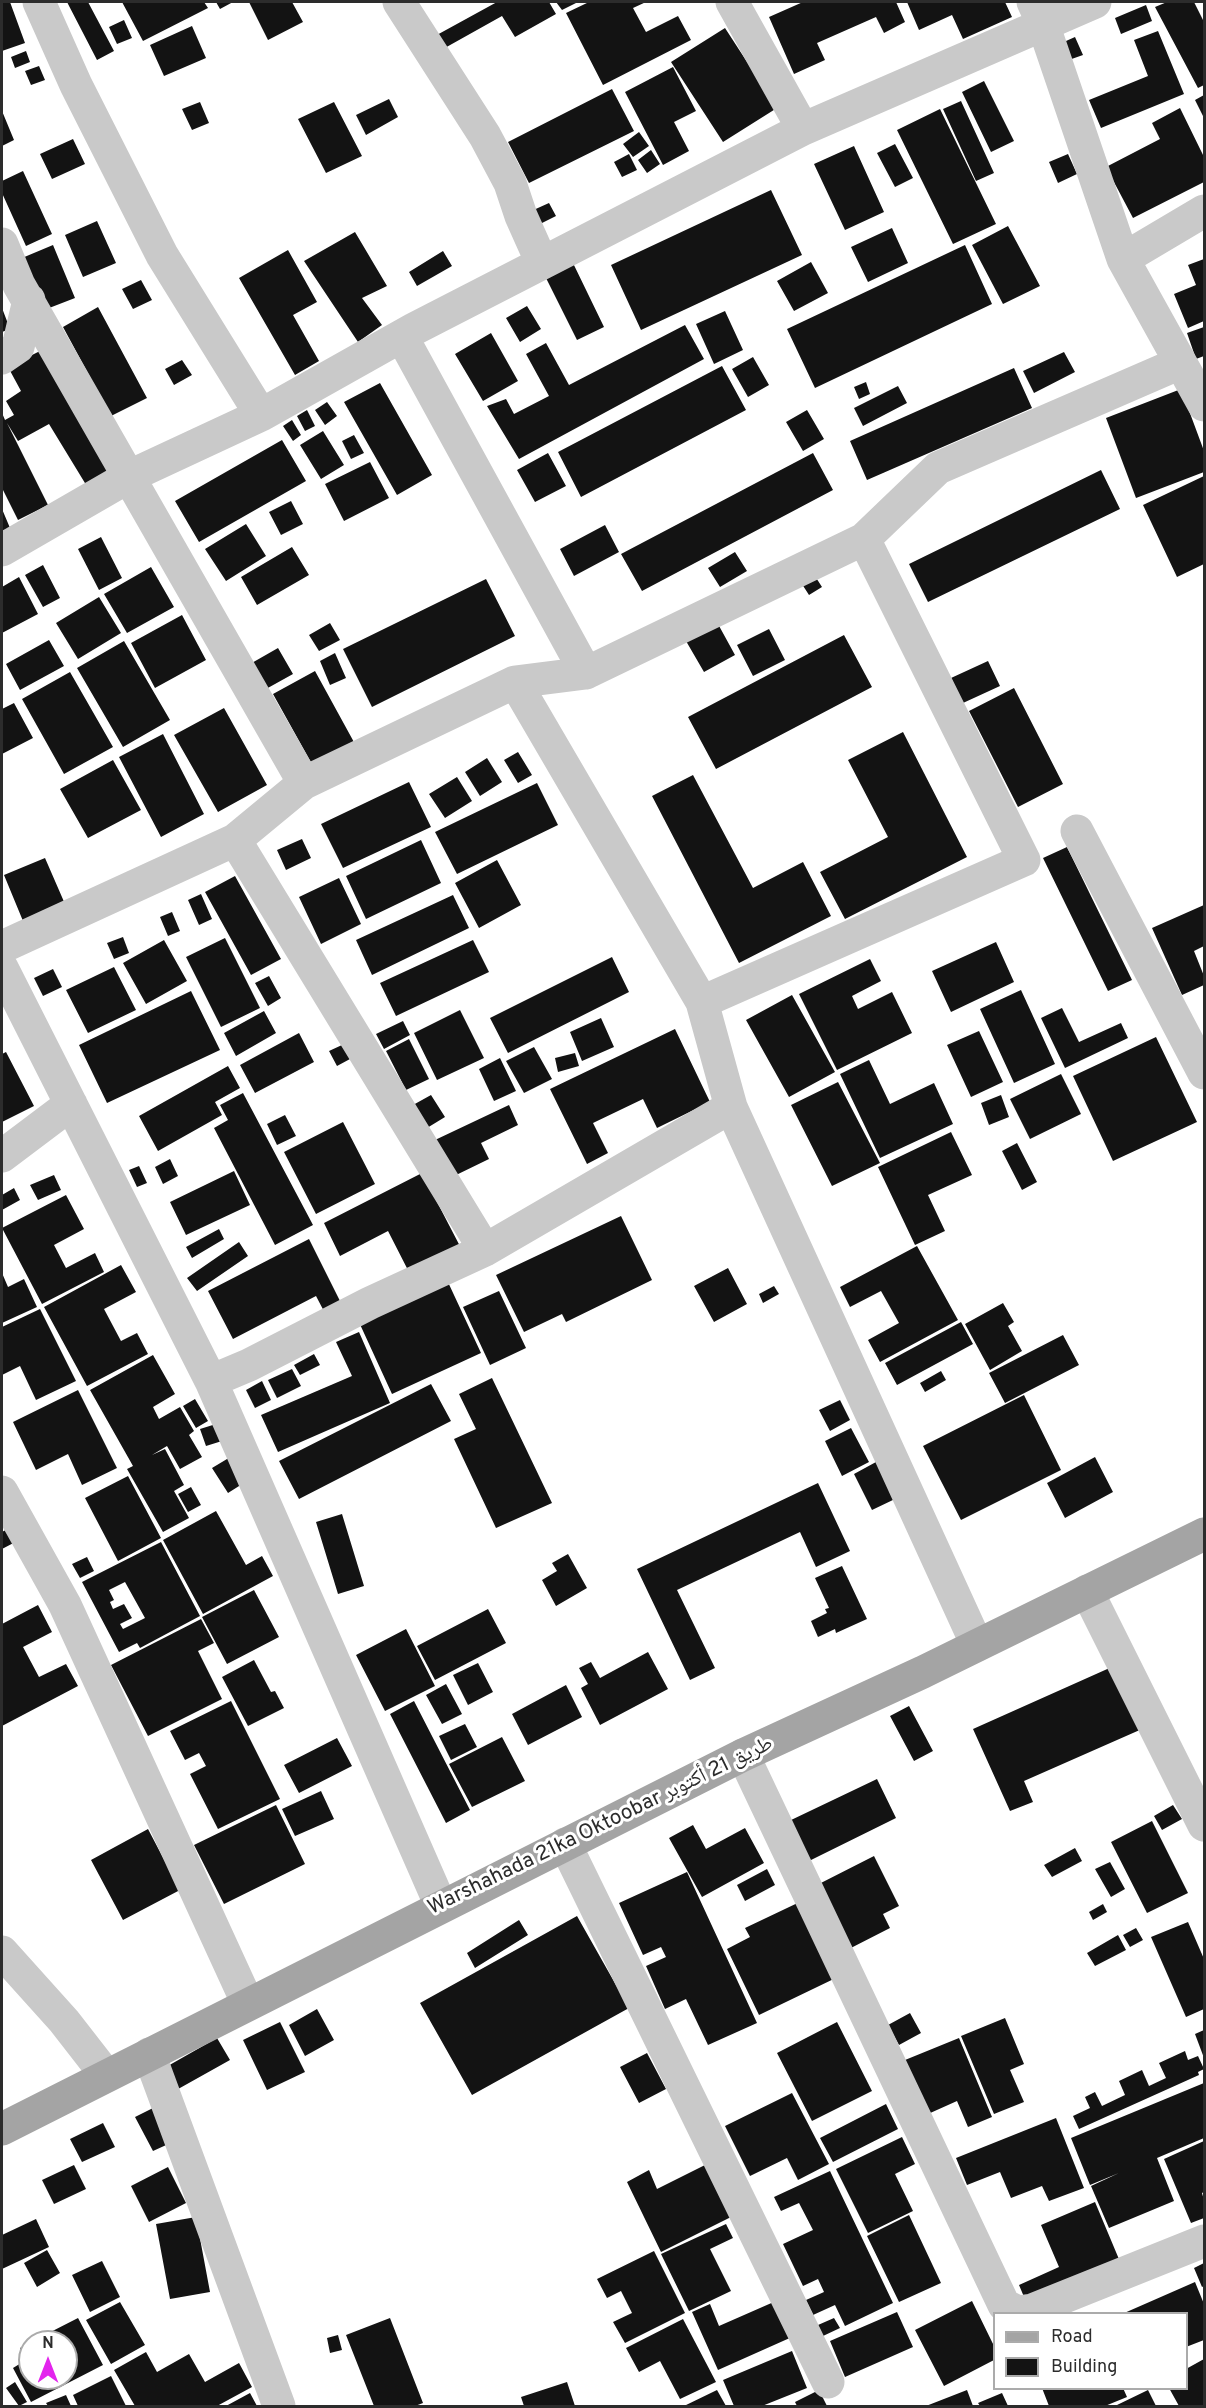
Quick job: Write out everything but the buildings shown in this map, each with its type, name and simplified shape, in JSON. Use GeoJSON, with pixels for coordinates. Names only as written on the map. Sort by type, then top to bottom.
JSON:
{"type":"FeatureCollection","features":[{"type":"Feature","properties":{"kind":"main road","name":"Warshahada 21ka Oktoobar طريق 21 أكتوبر"},"geometry":{"type":"LineString","coordinates":[[2,2129],[743,1755],[977,1645],[1204,1533]]}},
{"type":"Feature","properties":{"kind":"street"},"geometry":{"type":"LineString","coordinates":[[39,2],[76,85],[162,255],[261,415]]}},
{"type":"Feature","properties":{"kind":"street"},"geometry":{"type":"LineString","coordinates":[[399,2],[485,136],[510,183],[521,216],[542,263]]}},
{"type":"Feature","properties":{"kind":"street"},"geometry":{"type":"LineString","coordinates":[[732,2],[803,129]]}},
{"type":"Feature","properties":{"kind":"street"},"geometry":{"type":"LineString","coordinates":[[2,550],[130,476],[261,415],[542,263],[803,129],[1038,13],[1095,2]]}},
{"type":"Feature","properties":{"kind":"street"},"geometry":{"type":"LineString","coordinates":[[1038,13],[1123,259],[1204,405]]}},
{"type":"Feature","properties":{"kind":"street"},"geometry":{"type":"LineString","coordinates":[[1123,259],[1204,211]]}},
{"type":"Feature","properties":{"kind":"street"},"geometry":{"type":"LineString","coordinates":[[2,244],[19,285],[304,783]]}},
{"type":"Feature","properties":{"kind":"street"},"geometry":{"type":"LineString","coordinates":[[2,358],[18,347],[29,300]]}},
{"type":"Feature","properties":{"kind":"street"},"geometry":{"type":"LineString","coordinates":[[402,337],[586,673]]}},
{"type":"Feature","properties":{"kind":"street"},"geometry":{"type":"LineString","coordinates":[[2,947],[235,840],[304,783],[515,682],[586,673],[864,539],[938,468],[1180,363]]}},
{"type":"Feature","properties":{"kind":"street"},"geometry":{"type":"LineString","coordinates":[[702,1002],[1024,860],[864,539]]}},
{"type":"Feature","properties":{"kind":"street"},"geometry":{"type":"LineString","coordinates":[[515,682],[702,1002],[731,1107],[977,1645]]}},
{"type":"Feature","properties":{"kind":"street"},"geometry":{"type":"LineString","coordinates":[[1077,831],[1204,1073]]}},
{"type":"Feature","properties":{"kind":"street"},"geometry":{"type":"LineString","coordinates":[[235,840],[485,1251]]}},
{"type":"Feature","properties":{"kind":"street"},"geometry":{"type":"LineString","coordinates":[[2,968],[211,1381],[441,1906]]}},
{"type":"Feature","properties":{"kind":"street"},"geometry":{"type":"LineString","coordinates":[[2,1156],[71,1104]]}},
{"type":"Feature","properties":{"kind":"street"},"geometry":{"type":"LineString","coordinates":[[211,1381],[249,1365],[370,1303],[485,1251],[731,1107]]}},
{"type":"Feature","properties":{"kind":"street"},"geometry":{"type":"LineString","coordinates":[[2,1492],[65,1605],[248,2004]]}},
{"type":"Feature","properties":{"kind":"street"},"geometry":{"type":"LineString","coordinates":[[1087,1591],[1204,1826]]}},
{"type":"Feature","properties":{"kind":"street"},"geometry":{"type":"LineString","coordinates":[[743,1755],[1004,2305],[1018,2312],[1032,2310],[1204,2241]]}},
{"type":"Feature","properties":{"kind":"street"},"geometry":{"type":"LineString","coordinates":[[565,1844],[828,2382]]}},
{"type":"Feature","properties":{"kind":"street"},"geometry":{"type":"LineString","coordinates":[[2,1952],[64,2021],[106,2075]]}},
{"type":"Feature","properties":{"kind":"street"},"geometry":{"type":"LineString","coordinates":[[148,2054],[279,2406]]}}]}
